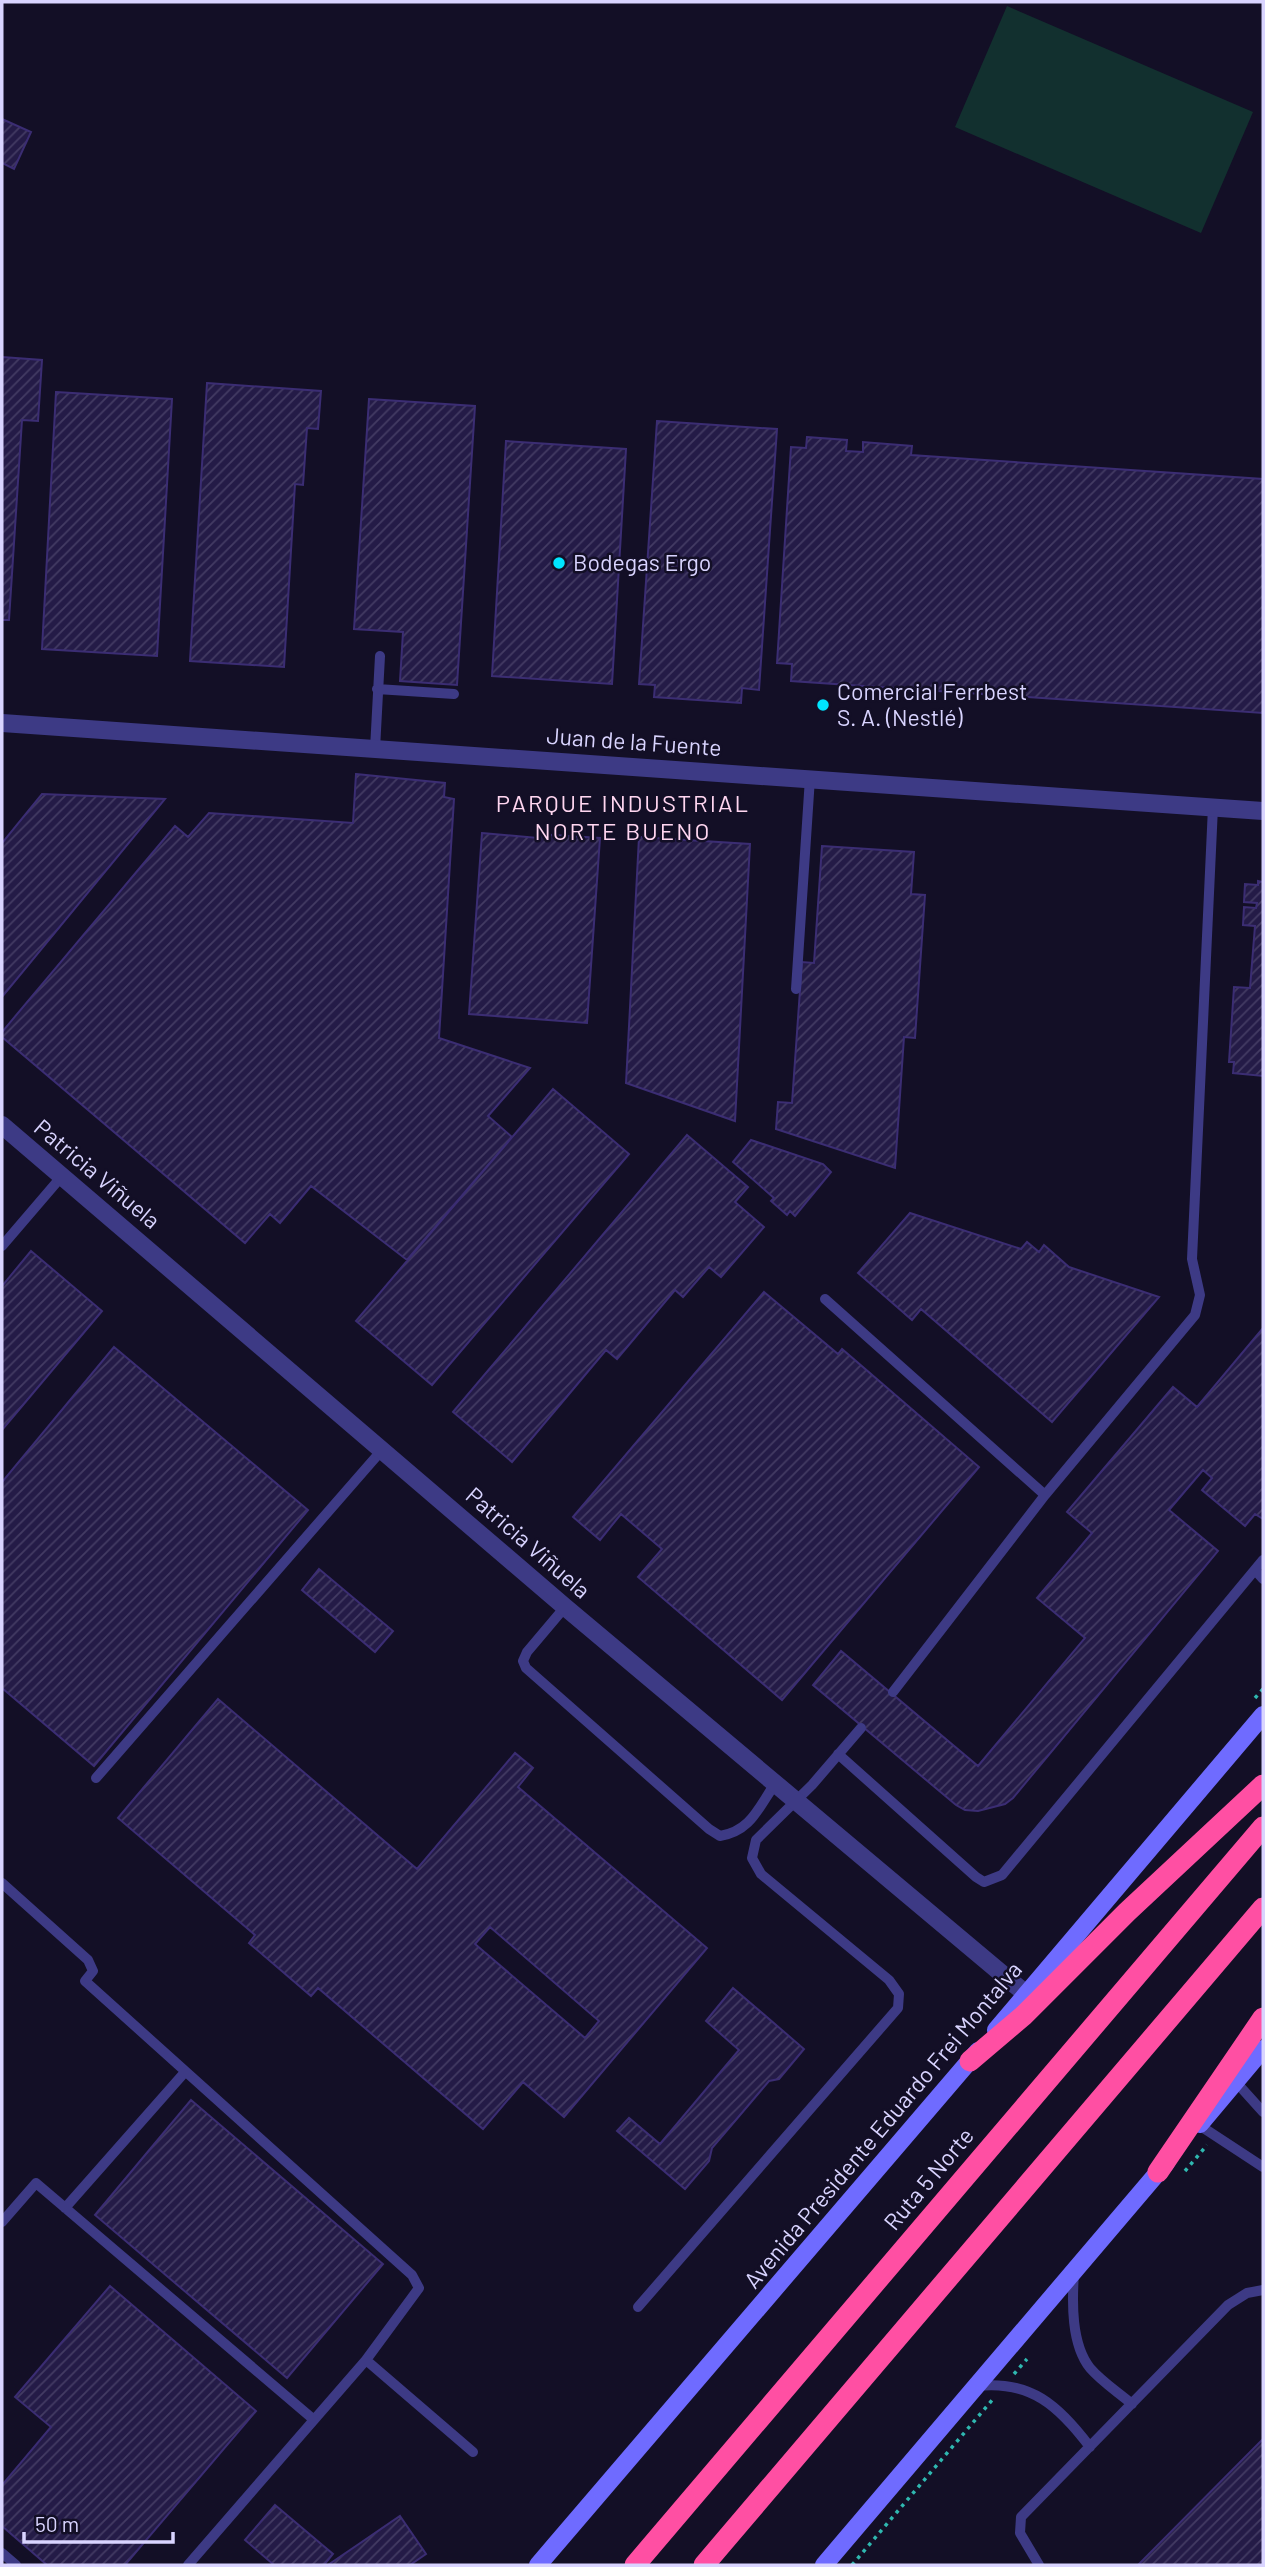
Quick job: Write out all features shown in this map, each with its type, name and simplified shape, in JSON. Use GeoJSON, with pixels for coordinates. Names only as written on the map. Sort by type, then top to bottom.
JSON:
{"type":"FeatureCollection","features":[{"type":"Feature","properties":{"kind":"highway"},"geometry":{"type":"LineString","coordinates":[[970,2061],[1023,2016],[1136,1903],[1263,1785]]}},
{"type":"Feature","properties":{"kind":"highway","name":"Ruta 5 Norte"},"geometry":{"type":"LineString","coordinates":[[635,2565],[1263,1827]]}},
{"type":"Feature","properties":{"kind":"highway"},"geometry":{"type":"LineString","coordinates":[[704,2565],[1263,1908]]}},
{"type":"Feature","properties":{"kind":"highway"},"geometry":{"type":"LineString","coordinates":[[1158,2172],[1263,2018]]}},
{"type":"Feature","properties":{"kind":"main road","name":"Avenida Presidente Eduardo Frei Montalva"},"geometry":{"type":"LineString","coordinates":[[538,2565],[1263,1714]]}},
{"type":"Feature","properties":{"kind":"main road"},"geometry":{"type":"LineString","coordinates":[[824,2565],[1263,2049]]}},
{"type":"Feature","properties":{"kind":"street","name":"Juan de la Fuente"},"geometry":{"type":"LineString","coordinates":[[2,723],[1263,811]]}},
{"type":"Feature","properties":{"kind":"street","name":"Patricia Viñuela"},"geometry":{"type":"LineString","coordinates":[[2,1125],[565,1607],[1026,1994]]}},
{"type":"Feature","properties":{"kind":"lane"},"geometry":{"type":"LineString","coordinates":[[375,749],[380,656]]}},
{"type":"Feature","properties":{"kind":"lane"},"geometry":{"type":"LineString","coordinates":[[377,689],[454,694]]}},
{"type":"Feature","properties":{"kind":"lane"},"geometry":{"type":"LineString","coordinates":[[796,989],[810,778]]}},
{"type":"Feature","properties":{"kind":"lane"},"geometry":{"type":"LineString","coordinates":[[893,1692],[1045,1494],[1195,1315],[1200,1295],[1192,1259],[1213,807]]}},
{"type":"Feature","properties":{"kind":"lane"},"geometry":{"type":"LineString","coordinates":[[2,1246],[62,1176]]}},
{"type":"Feature","properties":{"kind":"lane"},"geometry":{"type":"LineString","coordinates":[[825,1299],[1045,1494]]}},
{"type":"Feature","properties":{"kind":"lane"},"geometry":{"type":"LineString","coordinates":[[96,1778],[382,1450]]}},
{"type":"Feature","properties":{"kind":"lane"},"geometry":{"type":"LineString","coordinates":[[838,1754],[976,1877],[984,1882],[993,1881],[1002,1875],[1047,1822],[1263,1560]]}},
{"type":"Feature","properties":{"kind":"lane"},"geometry":{"type":"LineString","coordinates":[[1255,1570],[1263,1579]]}},
{"type":"Feature","properties":{"kind":"lane"},"geometry":{"type":"LineString","coordinates":[[565,1607],[527,1652],[523,1661],[526,1668],[709,1829],[720,1836],[745,1828],[775,1784]]}},
{"type":"Feature","properties":{"kind":"lane"},"geometry":{"type":"LineString","coordinates":[[638,2307],[898,2008],[899,1994],[889,1980],[761,1874],[752,1858],[756,1840],[812,1784],[861,1728]]}},
{"type":"Feature","properties":{"kind":"lane"},"geometry":{"type":"LineString","coordinates":[[2,1883],[88,1960],[93,1971],[85,1981],[412,2275],[419,2288],[366,2360],[188,2565]]}},
{"type":"Feature","properties":{"kind":"lane"},"geometry":{"type":"LineString","coordinates":[[65,2208],[185,2072]]}},
{"type":"Feature","properties":{"kind":"lane"},"geometry":{"type":"LineString","coordinates":[[1236,2082],[1263,2112]]}},
{"type":"Feature","properties":{"kind":"lane"},"geometry":{"type":"LineString","coordinates":[[1199,2125],[1263,2167]]}},
{"type":"Feature","properties":{"kind":"lane"},"geometry":{"type":"LineString","coordinates":[[2,2222],[36,2183],[313,2419]]}},
{"type":"Feature","properties":{"kind":"lane"},"geometry":{"type":"LineString","coordinates":[[1074,2271],[1073,2303],[1077,2337],[1084,2359],[1093,2371],[1132,2404]]}},
{"type":"Feature","properties":{"kind":"lane"},"geometry":{"type":"LineString","coordinates":[[1039,2565],[1020,2533],[1021,2517],[1228,2305],[1247,2293],[1263,2290]]}},
{"type":"Feature","properties":{"kind":"lane"},"geometry":{"type":"LineString","coordinates":[[366,2360],[473,2452]]}},
{"type":"Feature","properties":{"kind":"lane"},"geometry":{"type":"LineString","coordinates":[[976,2386],[1004,2385],[1040,2396],[1059,2411],[1090,2447]]}},
{"type":"Feature","properties":{"kind":"lane"},"geometry":{"type":"LineString","coordinates":[[2,2553],[16,2565]]}},
{"type":"Feature","properties":{"kind":"green space"},"geometry":{"type":"Polygon","coordinates":[[[1007,6],[1253,112],[1201,233],[955,127],[1007,6]]]}},
{"type":"Feature","properties":{"kind":"building"},"geometry":{"type":"Polygon","coordinates":[[[2,119],[31,132],[14,169],[2,163],[2,119]]]}},
{"type":"Feature","properties":{"kind":"building"},"geometry":{"type":"Polygon","coordinates":[[[2,357],[42,360],[38,421],[22,420],[9,620],[2,620],[2,357]]]}},
{"type":"Feature","properties":{"kind":"building"},"geometry":{"type":"Polygon","coordinates":[[[207,383],[321,391],[318,429],[307,428],[303,485],[295,484],[284,667],[190,661],[207,383]]]}},
{"type":"Feature","properties":{"kind":"building"},"geometry":{"type":"Polygon","coordinates":[[[56,392],[172,399],[157,656],[42,649],[56,392]]]}},
{"type":"Feature","properties":{"kind":"building"},"geometry":{"type":"Polygon","coordinates":[[[369,399],[475,406],[457,685],[400,681],[403,632],[354,629],[369,399]]]}},
{"type":"Feature","properties":{"kind":"building"},"geometry":{"type":"Polygon","coordinates":[[[657,421],[777,429],[759,690],[742,688],[741,703],[654,697],[655,685],[639,684],[657,421]]]}},
{"type":"Feature","properties":{"kind":"building"},"geometry":{"type":"Polygon","coordinates":[[[807,437],[847,440],[846,451],[863,452],[863,442],[912,446],[911,455],[1263,479],[1263,713],[791,681],[792,664],[777,663],[791,447],[806,448],[807,437]]]}},
{"type":"Feature","properties":{"kind":"building","name":"Bodegas Ergo"},"geometry":{"type":"Polygon","coordinates":[[[506,441],[626,449],[612,684],[492,676],[506,441]]]}},
{"type":"Feature","properties":{"kind":"building"},"geometry":{"type":"Polygon","coordinates":[[[356,774],[445,783],[444,797],[454,799],[439,1038],[530,1068],[488,1116],[512,1137],[407,1260],[311,1186],[280,1223],[270,1214],[245,1243],[2,1037],[2,1032],[175,826],[188,837],[209,813],[353,823],[356,774]]]}},
{"type":"Feature","properties":{"kind":"building"},"geometry":{"type":"Polygon","coordinates":[[[42,794],[165,799],[2,997],[2,843],[42,794]]]}},
{"type":"Feature","properties":{"kind":"building"},"geometry":{"type":"Polygon","coordinates":[[[482,833],[538,838],[539,834],[600,838],[587,1023],[469,1014],[482,833]]]}},
{"type":"Feature","properties":{"kind":"building"},"geometry":{"type":"Polygon","coordinates":[[[639,837],[750,844],[735,1121],[626,1083],[639,837]]]}},
{"type":"Feature","properties":{"kind":"building"},"geometry":{"type":"Polygon","coordinates":[[[822,846],[914,852],[911,894],[925,895],[915,1038],[904,1037],[895,1168],[776,1129],[778,1102],[792,1103],[802,962],[814,963],[822,846]]]}},
{"type":"Feature","properties":{"kind":"building"},"geometry":{"type":"Polygon","coordinates":[[[1258,881],[1263,882],[1263,1076],[1233,1073],[1234,1062],[1229,1062],[1234,987],[1250,988],[1255,926],[1243,925],[1244,907],[1256,908],[1257,903],[1244,902],[1245,884],[1258,885],[1258,881]]]}},
{"type":"Feature","properties":{"kind":"building"},"geometry":{"type":"Polygon","coordinates":[[[553,1089],[629,1154],[432,1385],[356,1321],[553,1089]]]}},
{"type":"Feature","properties":{"kind":"building"},"geometry":{"type":"Polygon","coordinates":[[[687,1135],[748,1187],[735,1202],[764,1227],[721,1277],[709,1267],[683,1297],[675,1290],[617,1359],[606,1350],[512,1462],[453,1412],[687,1135]]]}},
{"type":"Feature","properties":{"kind":"building"},"geometry":{"type":"Polygon","coordinates":[[[751,1140],[823,1164],[831,1172],[795,1216],[790,1211],[787,1215],[771,1201],[774,1198],[733,1162],[751,1140]]]}},
{"type":"Feature","properties":{"kind":"building"},"geometry":{"type":"Polygon","coordinates":[[[910,1213],[1021,1249],[1027,1242],[1039,1252],[1044,1245],[1069,1267],[1159,1297],[1052,1422],[921,1309],[912,1320],[858,1273],[910,1213]]]}},
{"type":"Feature","properties":{"kind":"building"},"geometry":{"type":"Polygon","coordinates":[[[31,1251],[102,1311],[2,1430],[2,1286],[31,1251]]]}},
{"type":"Feature","properties":{"kind":"building"},"geometry":{"type":"Polygon","coordinates":[[[764,1292],[838,1354],[842,1349],[979,1467],[782,1700],[638,1577],[662,1549],[621,1514],[600,1540],[573,1517],[764,1292]]]}},
{"type":"Feature","properties":{"kind":"building"},"geometry":{"type":"Polygon","coordinates":[[[1263,1328],[1263,1519],[1255,1514],[1245,1526],[1202,1490],[1212,1478],[1203,1470],[1169,1510],[1218,1551],[1013,1798],[1005,1804],[978,1811],[965,1810],[956,1805],[813,1685],[841,1651],[978,1766],[1085,1638],[1037,1598],[1092,1533],[1067,1512],[1173,1387],[1197,1407],[1263,1328]]]}},
{"type":"Feature","properties":{"kind":"building"},"geometry":{"type":"Polygon","coordinates":[[[114,1347],[308,1510],[94,1766],[2,1688],[2,1482],[114,1347]]]}},
{"type":"Feature","properties":{"kind":"building"},"geometry":{"type":"Polygon","coordinates":[[[319,1569],[393,1631],[375,1652],[302,1590],[319,1569]]]}},
{"type":"Feature","properties":{"kind":"building"},"geometry":{"type":"Polygon","coordinates":[[[218,1699],[417,1869],[515,1753],[533,1768],[518,1787],[707,1948],[564,2117],[523,2082],[483,2129],[318,1988],[311,1996],[249,1943],[255,1935],[118,1818],[218,1699]],[[490,1927],[475,1944],[585,2038],[599,2021],[490,1927]]]}},
{"type":"Feature","properties":{"kind":"building"},"geometry":{"type":"Polygon","coordinates":[[[733,1988],[804,2049],[779,2079],[769,2081],[712,2148],[709,2161],[685,2189],[617,2131],[629,2118],[660,2144],[739,2050],[706,2021],[733,1988]]]}},
{"type":"Feature","properties":{"kind":"building"},"geometry":{"type":"Polygon","coordinates":[[[191,2100],[383,2264],[287,2378],[95,2215],[191,2100]]]}},
{"type":"Feature","properties":{"kind":"building"},"geometry":{"type":"Polygon","coordinates":[[[110,2286],[256,2411],[125,2565],[47,2565],[2,2526],[2,2485],[51,2427],[15,2397],[110,2286]]]}},
{"type":"Feature","properties":{"kind":"building"},"geometry":{"type":"Polygon","coordinates":[[[1263,2439],[1263,2565],[1138,2565],[1263,2439]]]}},
{"type":"Feature","properties":{"kind":"building"},"geometry":{"type":"Polygon","coordinates":[[[275,2505],[333,2554],[324,2565],[274,2565],[245,2540],[275,2505]]]}},
{"type":"Feature","properties":{"kind":"building"},"geometry":{"type":"Polygon","coordinates":[[[400,2516],[426,2554],[410,2565],[328,2565],[400,2516]]]}},
{"type":"Feature","properties":{"kind":"place","name":"Bodegas Ergo"},"geometry":{"type":"Point","coordinates":[559,563]}},
{"type":"Feature","properties":{"kind":"place","name":"Comercial Ferrbest S. A. (Nestlé)"},"geometry":{"type":"Point","coordinates":[823,705]}},
{"type":"Feature","properties":{"kind":"district","name":"PARQUE INDUSTRIAL NORTE BUENO"},"geometry":{"type":"Point","coordinates":[623,818]}}]}
